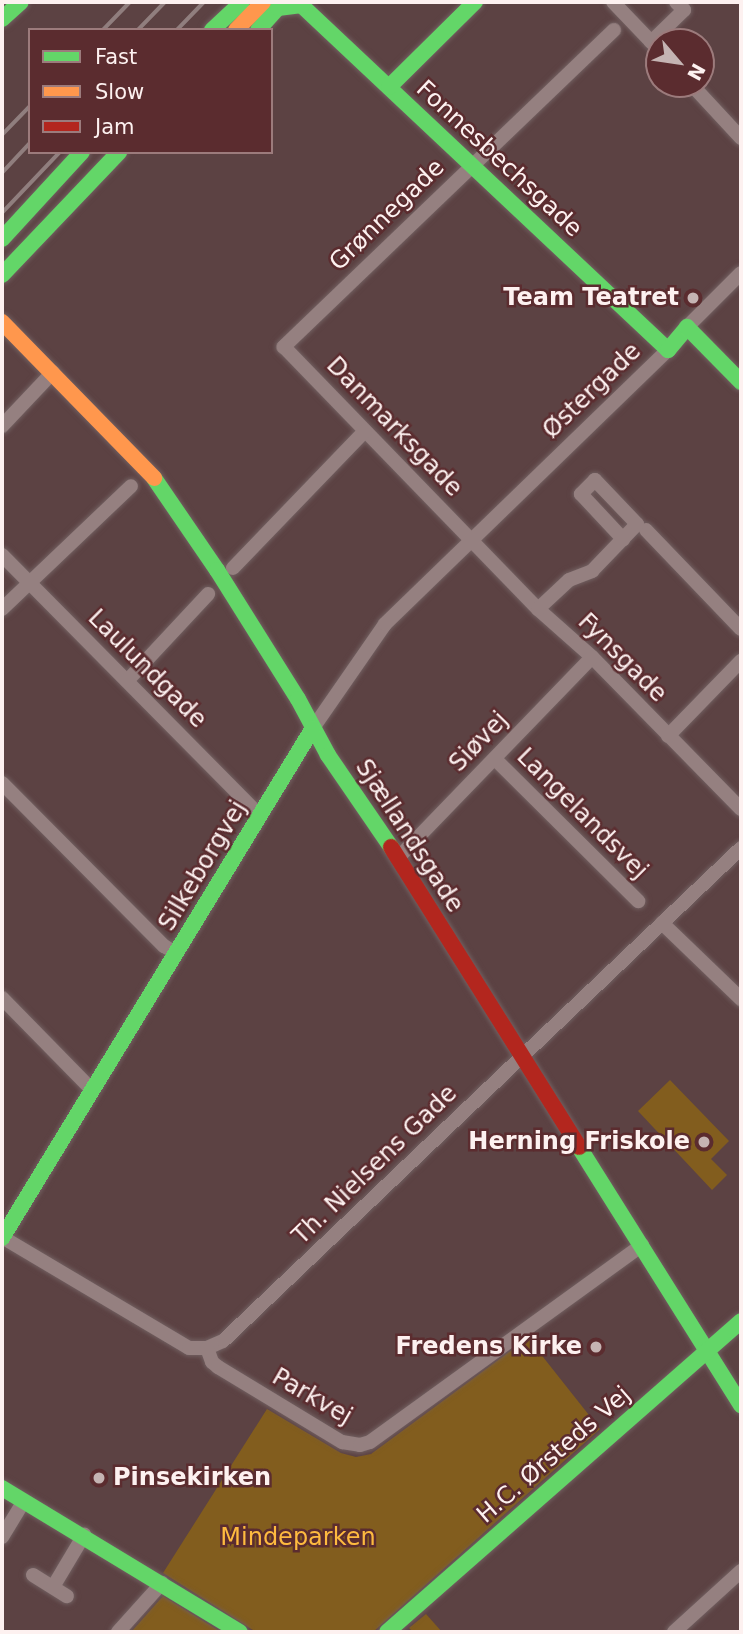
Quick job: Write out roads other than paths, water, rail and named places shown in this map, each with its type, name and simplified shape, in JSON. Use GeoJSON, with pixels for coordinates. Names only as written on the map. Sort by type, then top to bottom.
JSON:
{"type":"FeatureCollection","features":[{"type":"Feature","properties":{"kind":"street"},"geometry":{"type":"LineString","coordinates":[[2,19],[21,2]]}},
{"type":"Feature","properties":{"kind":"street"},"geometry":{"type":"LineString","coordinates":[[200,28],[225,2]]}},
{"type":"Feature","properties":{"kind":"street"},"geometry":{"type":"LineString","coordinates":[[214,28],[242,2]]}},
{"type":"Feature","properties":{"kind":"street"},"geometry":{"type":"LineString","coordinates":[[238,28],[263,2]]}},
{"type":"Feature","properties":{"kind":"street"},"geometry":{"type":"LineString","coordinates":[[389,87],[475,2]]}},
{"type":"Feature","properties":{"kind":"street"},"geometry":{"type":"LineString","coordinates":[[613,2],[645,36]]}},
{"type":"Feature","properties":{"kind":"street"},"geometry":{"type":"LineString","coordinates":[[260,28],[278,8],[305,3]]}},
{"type":"Feature","properties":{"kind":"street","name":"Fonnesbechsgade"},"geometry":{"type":"LineString","coordinates":[[305,3],[389,87],[668,350]]}},
{"type":"Feature","properties":{"kind":"street"},"geometry":{"type":"LineString","coordinates":[[666,28],[680,6]]}},
{"type":"Feature","properties":{"kind":"street","name":"Grønnegade"},"geometry":{"type":"LineString","coordinates":[[284,347],[614,30]]}},
{"type":"Feature","properties":{"kind":"street"},"geometry":{"type":"LineString","coordinates":[[704,98],[741,138]]}},
{"type":"Feature","properties":{"kind":"street"},"geometry":{"type":"LineString","coordinates":[[2,239],[80,154]]}},
{"type":"Feature","properties":{"kind":"street"},"geometry":{"type":"LineString","coordinates":[[2,275],[117,154]]}},
{"type":"Feature","properties":{"kind":"street"},"geometry":{"type":"LineString","coordinates":[[2,255],[24,229],[43,194]]}},
{"type":"Feature","properties":{"kind":"street","name":"Østergade"},"geometry":{"type":"LineString","coordinates":[[471,539],[668,350],[741,273]]}},
{"type":"Feature","properties":{"kind":"street","name":"Sjællandsgade"},"geometry":{"type":"LineString","coordinates":[[2,322],[156,481],[217,570],[328,755],[398,858],[741,1405]]}},
{"type":"Feature","properties":{"kind":"street"},"geometry":{"type":"LineString","coordinates":[[687,327],[741,382]]}},
{"type":"Feature","properties":{"kind":"street","name":"Danmarksgade"},"geometry":{"type":"LineString","coordinates":[[284,347],[471,539]]}},
{"type":"Feature","properties":{"kind":"street"},"geometry":{"type":"LineString","coordinates":[[2,426],[53,372]]}},
{"type":"Feature","properties":{"kind":"street"},"geometry":{"type":"LineString","coordinates":[[233,568],[365,430]]}},
{"type":"Feature","properties":{"kind":"street"},"geometry":{"type":"LineString","coordinates":[[2,609],[131,486]]}},
{"type":"Feature","properties":{"kind":"street"},"geometry":{"type":"LineString","coordinates":[[646,530],[741,629]]}},
{"type":"Feature","properties":{"kind":"street"},"geometry":{"type":"LineString","coordinates":[[538,609],[569,580],[592,571],[623,538]]}},
{"type":"Feature","properties":{"kind":"street","name":"Fynsgade"},"geometry":{"type":"LineString","coordinates":[[471,539],[538,609],[592,657],[741,809]]}},
{"type":"Feature","properties":{"kind":"street","name":"Silkeborgvej"},"geometry":{"type":"LineString","coordinates":[[2,1238],[313,728],[381,629],[471,539]]}},
{"type":"Feature","properties":{"kind":"street","name":"Laulundgade"},"geometry":{"type":"LineString","coordinates":[[2,555],[260,816]]}},
{"type":"Feature","properties":{"kind":"street"},"geometry":{"type":"LineString","coordinates":[[127,681],[208,594]]}},
{"type":"Feature","properties":{"kind":"street","name":"Siøvej"},"geometry":{"type":"LineString","coordinates":[[398,858],[592,657]]}},
{"type":"Feature","properties":{"kind":"street"},"geometry":{"type":"LineString","coordinates":[[668,736],[741,661]]}},
{"type":"Feature","properties":{"kind":"street","name":"Langelandsvej"},"geometry":{"type":"LineString","coordinates":[[495,759],[638,901]]}},
{"type":"Feature","properties":{"kind":"street"},"geometry":{"type":"LineString","coordinates":[[2,783],[164,946],[176,953]]}},
{"type":"Feature","properties":{"kind":"street","name":"Th. Nielsens Gade"},"geometry":{"type":"LineString","coordinates":[[207,1348],[223,1341],[741,848]]}},
{"type":"Feature","properties":{"kind":"street"},"geometry":{"type":"LineString","coordinates":[[662,923],[741,999]]}},
{"type":"Feature","properties":{"kind":"street"},"geometry":{"type":"LineString","coordinates":[[2,998],[92,1090]]}},
{"type":"Feature","properties":{"kind":"street"},"geometry":{"type":"LineString","coordinates":[[2,1238],[189,1348],[207,1348]]}},
{"type":"Feature","properties":{"kind":"street","name":"Parkvej"},"geometry":{"type":"LineString","coordinates":[[207,1348],[212,1362],[218,1367],[342,1442],[360,1445],[370,1441],[642,1245]]}},
{"type":"Feature","properties":{"kind":"street","name":"H.C. Ørsteds Vej"},"geometry":{"type":"LineString","coordinates":[[396,1629],[741,1321]]}},
{"type":"Feature","properties":{"kind":"street"},"geometry":{"type":"LineString","coordinates":[[2,1488],[84,1535],[240,1632]]}},
{"type":"Feature","properties":{"kind":"street"},"geometry":{"type":"LineString","coordinates":[[2,1537],[24,1501]]}},
{"type":"Feature","properties":{"kind":"street"},"geometry":{"type":"LineString","coordinates":[[53,1587],[84,1535]]}},
{"type":"Feature","properties":{"kind":"street"},"geometry":{"type":"LineString","coordinates":[[674,1632],[741,1571]]}},
{"type":"Feature","properties":{"kind":"street"},"geometry":{"type":"LineString","coordinates":[[33,1575],[67,1596]]}},
{"type":"Feature","properties":{"kind":"street"},"geometry":{"type":"LineString","coordinates":[[118,1632],[163,1583]]}},
{"type":"Feature","properties":{"kind":"railway"},"geometry":{"type":"LineString","coordinates":[[105,28],[130,2]]}},
{"type":"Feature","properties":{"kind":"railway"},"geometry":{"type":"LineString","coordinates":[[140,28],[165,2]]}},
{"type":"Feature","properties":{"kind":"railway"},"geometry":{"type":"LineString","coordinates":[[179,28],[204,2]]}},
{"type":"Feature","properties":{"kind":"railway"},"geometry":{"type":"LineString","coordinates":[[2,135],[28,108]]}},
{"type":"Feature","properties":{"kind":"railway"},"geometry":{"type":"LineString","coordinates":[[2,173],[28,145]]}},
{"type":"Feature","properties":{"kind":"railway"},"geometry":{"type":"LineString","coordinates":[[2,213],[58,154]]}},
{"type":"Feature","properties":{"kind":"place","name":"Team Teatret"},"geometry":{"type":"Point","coordinates":[693,298]}},
{"type":"Feature","properties":{"kind":"place","name":"Herning Friskole"},"geometry":{"type":"Point","coordinates":[704,1142]}},
{"type":"Feature","properties":{"kind":"place","name":"Fredens Kirke"},"geometry":{"type":"Point","coordinates":[596,1347]}},
{"type":"Feature","properties":{"kind":"place","name":"Pinsekirken"},"geometry":{"type":"Point","coordinates":[99,1478]}},
{"type":"Feature","properties":{"kind":"park label","name":"Mindeparken"},"geometry":{"type":"Point","coordinates":[298,1538]}}]}
